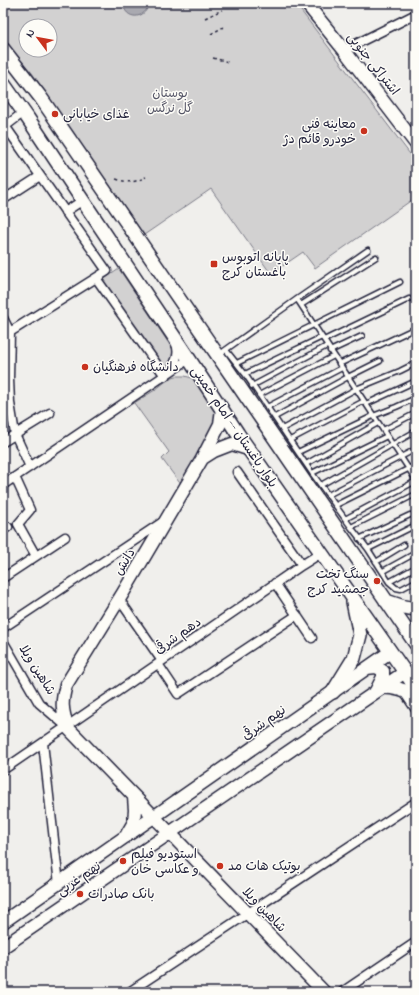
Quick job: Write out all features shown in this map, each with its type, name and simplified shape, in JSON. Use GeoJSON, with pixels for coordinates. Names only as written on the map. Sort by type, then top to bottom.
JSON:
{"type":"FeatureCollection","features":[{"type":"Feature","properties":{"kind":"main road","name":"بلوار باغستان -- امام خمینی"},"geometry":{"type":"LineString","coordinates":[[3,49],[49,111],[221,353],[386,601],[412,630],[416,644]]}},
{"type":"Feature","properties":{"kind":"main road","name":"بلوار باغستان -- امام خمینی"},"geometry":{"type":"LineString","coordinates":[[3,83],[83,200],[248,449],[416,688]]}},
{"type":"Feature","properties":{"kind":"main road"},"geometry":{"type":"LineString","coordinates":[[32,124],[43,123],[47,120],[49,111]]}},
{"type":"Feature","properties":{"kind":"main road"},"geometry":{"type":"LineString","coordinates":[[46,145],[49,138],[54,134],[59,132],[65,134]]}},
{"type":"Feature","properties":{"kind":"main road"},"geometry":{"type":"LineString","coordinates":[[333,692],[354,658],[360,635],[352,596]]}},
{"type":"Feature","properties":{"kind":"main road"},"geometry":{"type":"LineString","coordinates":[[386,601],[416,609]]}},
{"type":"Feature","properties":{"kind":"main road"},"geometry":{"type":"LineString","coordinates":[[379,690],[391,687],[403,690],[416,696]]}},
{"type":"Feature","properties":{"kind":"street","name":"اشتراکی جنوبی"},"geometry":{"type":"LineString","coordinates":[[306,3],[416,142]]}},
{"type":"Feature","properties":{"kind":"street"},"geometry":{"type":"LineString","coordinates":[[344,50],[416,14]]}},
{"type":"Feature","properties":{"kind":"street"},"geometry":{"type":"LineString","coordinates":[[10,332],[107,271],[4,126],[24,112]]}},
{"type":"Feature","properties":{"kind":"street"},"geometry":{"type":"LineString","coordinates":[[3,200],[40,176]]}},
{"type":"Feature","properties":{"kind":"street"},"geometry":{"type":"LineString","coordinates":[[65,212],[83,200]]}},
{"type":"Feature","properties":{"kind":"street"},"geometry":{"type":"LineString","coordinates":[[96,278],[168,374]]}},
{"type":"Feature","properties":{"kind":"street"},"geometry":{"type":"LineString","coordinates":[[3,318],[10,332],[6,381],[10,404],[16,434],[30,467]]}},
{"type":"Feature","properties":{"kind":"street"},"geometry":{"type":"LineString","coordinates":[[168,374],[178,357],[178,349],[174,336]]}},
{"type":"Feature","properties":{"kind":"street"},"geometry":{"type":"LineString","coordinates":[[4,483],[189,359]]}},
{"type":"Feature","properties":{"kind":"street"},"geometry":{"type":"LineString","coordinates":[[168,374],[185,369],[191,370],[203,380]]}},
{"type":"Feature","properties":{"kind":"street"},"geometry":{"type":"LineString","coordinates":[[202,459],[220,424],[222,409]]}},
{"type":"Feature","properties":{"kind":"street"},"geometry":{"type":"LineString","coordinates":[[3,442],[50,413]]}},
{"type":"Feature","properties":{"kind":"street","name":"دانش"},"geometry":{"type":"LineString","coordinates":[[66,727],[62,710],[62,699],[66,684],[168,518],[202,459],[214,451],[232,444],[248,449]]}},
{"type":"Feature","properties":{"kind":"street"},"geometry":{"type":"LineString","coordinates":[[237,472],[302,565]]}},
{"type":"Feature","properties":{"kind":"street"},"geometry":{"type":"LineString","coordinates":[[15,477],[30,510],[18,524],[36,556]]}},
{"type":"Feature","properties":{"kind":"street"},"geometry":{"type":"LineString","coordinates":[[3,628],[168,518]]}},
{"type":"Feature","properties":{"kind":"street"},"geometry":{"type":"LineString","coordinates":[[3,578],[65,538]]}},
{"type":"Feature","properties":{"kind":"street","name":"دهم شرقی"},"geometry":{"type":"LineString","coordinates":[[3,770],[321,553]]}},
{"type":"Feature","properties":{"kind":"street"},"geometry":{"type":"LineString","coordinates":[[275,583],[312,638]]}},
{"type":"Feature","properties":{"kind":"street"},"geometry":{"type":"LineString","coordinates":[[119,599],[160,662],[178,694],[297,615]]}},
{"type":"Feature","properties":{"kind":"street","name":"شاهین ویلا"},"geometry":{"type":"LineString","coordinates":[[3,641],[39,703],[66,727],[154,816],[324,992]]}},
{"type":"Feature","properties":{"kind":"street","name":"نهم شرقی"},"geometry":{"type":"LineString","coordinates":[[154,816],[390,652]]}},
{"type":"Feature","properties":{"kind":"street"},"geometry":{"type":"LineString","coordinates":[[367,668],[379,667],[383,671],[384,677],[379,690]]}},
{"type":"Feature","properties":{"kind":"street"},"geometry":{"type":"LineString","coordinates":[[170,833],[405,672]]}},
{"type":"Feature","properties":{"kind":"street"},"geometry":{"type":"LineString","coordinates":[[403,690],[416,710]]}},
{"type":"Feature","properties":{"kind":"street"},"geometry":{"type":"LineString","coordinates":[[44,743],[58,884]]}},
{"type":"Feature","properties":{"kind":"street"},"geometry":{"type":"LineString","coordinates":[[126,836],[134,822],[134,797]]}},
{"type":"Feature","properties":{"kind":"street"},"geometry":{"type":"LineString","coordinates":[[129,992],[416,802]]}},
{"type":"Feature","properties":{"kind":"street","name":"نهم غربی"},"geometry":{"type":"LineString","coordinates":[[5,917],[58,884],[154,816]]}},
{"type":"Feature","properties":{"kind":"street","name":"نهم غربی"},"geometry":{"type":"LineString","coordinates":[[3,947],[170,833]]}},
{"type":"Feature","properties":{"kind":"street"},"geometry":{"type":"LineString","coordinates":[[342,992],[416,942]]}},
{"type":"Feature","properties":{"kind":"lane"},"geometry":{"type":"LineString","coordinates":[[368,250],[221,353],[237,363],[312,473],[368,549],[389,582],[396,588],[401,589],[416,581]]}},
{"type":"Feature","properties":{"kind":"lane"},"geometry":{"type":"LineString","coordinates":[[301,305],[376,257]]}},
{"type":"Feature","properties":{"kind":"lane"},"geometry":{"type":"LineString","coordinates":[[237,363],[400,282]]}},
{"type":"Feature","properties":{"kind":"lane"},"geometry":{"type":"LineString","coordinates":[[297,299],[416,481],[345,519]]}},
{"type":"Feature","properties":{"kind":"lane"},"geometry":{"type":"LineString","coordinates":[[245,374],[409,299]]}},
{"type":"Feature","properties":{"kind":"lane"},"geometry":{"type":"LineString","coordinates":[[267,407],[341,366],[416,328]]}},
{"type":"Feature","properties":{"kind":"lane"},"geometry":{"type":"LineString","coordinates":[[330,351],[362,336]]}},
{"type":"Feature","properties":{"kind":"lane"},"geometry":{"type":"LineString","coordinates":[[252,386],[327,346]]}},
{"type":"Feature","properties":{"kind":"lane"},"geometry":{"type":"LineString","coordinates":[[259,395],[334,356]]}},
{"type":"Feature","properties":{"kind":"lane"},"geometry":{"type":"LineString","coordinates":[[275,417],[348,377],[380,362]]}},
{"type":"Feature","properties":{"kind":"lane"},"geometry":{"type":"LineString","coordinates":[[282,429],[356,390],[416,363]]}},
{"type":"Feature","properties":{"kind":"lane"},"geometry":{"type":"LineString","coordinates":[[290,440],[416,380]]}},
{"type":"Feature","properties":{"kind":"lane"},"geometry":{"type":"LineString","coordinates":[[298,452],[373,416],[416,398]]}},
{"type":"Feature","properties":{"kind":"lane"},"geometry":{"type":"LineString","coordinates":[[383,430],[416,413]]}},
{"type":"Feature","properties":{"kind":"lane"},"geometry":{"type":"LineString","coordinates":[[306,464],[378,423]]}},
{"type":"Feature","properties":{"kind":"lane"},"geometry":{"type":"LineString","coordinates":[[321,485],[416,431]]}},
{"type":"Feature","properties":{"kind":"lane"},"geometry":{"type":"LineString","coordinates":[[312,473],[387,436]]}},
{"type":"Feature","properties":{"kind":"lane"},"geometry":{"type":"LineString","coordinates":[[328,495],[416,449]]}},
{"type":"Feature","properties":{"kind":"lane"},"geometry":{"type":"LineString","coordinates":[[336,505],[416,465]]}},
{"type":"Feature","properties":{"kind":"lane"},"geometry":{"type":"LineString","coordinates":[[351,527],[416,494]]}},
{"type":"Feature","properties":{"kind":"lane"},"geometry":{"type":"LineString","coordinates":[[360,539],[410,515]]}},
{"type":"Feature","properties":{"kind":"lane"},"geometry":{"type":"LineString","coordinates":[[368,549],[416,525]]}},
{"type":"Feature","properties":{"kind":"lane"},"geometry":{"type":"LineString","coordinates":[[376,562],[404,545]]}},
{"type":"Feature","properties":{"kind":"lane"},"geometry":{"type":"LineString","coordinates":[[382,572],[412,555]]}},
{"type":"Feature","properties":{"kind":"lane"},"geometry":{"type":"LineString","coordinates":[[389,582],[416,567]]}},
{"type":"Feature","properties":{"kind":"path"},"geometry":{"type":"LineString","coordinates":[[206,18],[222,10]]}},
{"type":"Feature","properties":{"kind":"path"},"geometry":{"type":"LineString","coordinates":[[211,34],[225,26]]}},
{"type":"Feature","properties":{"kind":"path"},"geometry":{"type":"LineString","coordinates":[[213,58],[228,62]]}},
{"type":"Feature","properties":{"kind":"path"},"geometry":{"type":"LineString","coordinates":[[116,179],[128,183],[135,182],[146,177]]}},
{"type":"Feature","properties":{"kind":"green space","name":"بوستان گل نرگس"},"geometry":{"type":"Polygon","coordinates":[[[3,3],[295,3],[416,162],[416,197],[315,268],[303,252],[271,274],[211,189],[144,235],[32,73],[19,58],[58,58],[58,18],[18,18],[18,57],[3,39],[3,3]]]}},
{"type":"Feature","properties":{"kind":"green space"},"geometry":{"type":"Polygon","coordinates":[[[119,269],[178,357],[169,367],[165,369],[103,280],[119,269]]]}},
{"type":"Feature","properties":{"kind":"green space"},"geometry":{"type":"Polygon","coordinates":[[[176,376],[192,378],[200,383],[217,411],[216,425],[184,481],[179,482],[162,459],[169,452],[134,403],[155,390],[170,378],[176,376]]]}},
{"type":"Feature","properties":{"kind":"shaded area"},"geometry":{"type":"Polygon","coordinates":[[[123,3],[149,3],[144,13],[136,16],[127,13],[123,3]]]}},
{"type":"Feature","properties":{"kind":"place","name":"غذای خیابانی"},"geometry":{"type":"Point","coordinates":[55,114]}},
{"type":"Feature","properties":{"kind":"place","name":"معاینه فنی خودرو قائم دژ"},"geometry":{"type":"Point","coordinates":[364,131]}},
{"type":"Feature","properties":{"kind":"place","name":"پایانه اتوبوس باغستان کرج"},"geometry":{"type":"Point","coordinates":[214,264]}},
{"type":"Feature","properties":{"kind":"place","name":"دانشگاه فرهنگیان"},"geometry":{"type":"Point","coordinates":[85,367]}},
{"type":"Feature","properties":{"kind":"place","name":"سنگ تخت جمشید کرج"},"geometry":{"type":"Point","coordinates":[377,581]}},
{"type":"Feature","properties":{"kind":"place","name":"استودیو فیلم و عکاسی خان"},"geometry":{"type":"Point","coordinates":[123,861]}},
{"type":"Feature","properties":{"kind":"place","name":"بوتیک هات مد"},"geometry":{"type":"Point","coordinates":[220,866]}},
{"type":"Feature","properties":{"kind":"place","name":"بانک صادرات"},"geometry":{"type":"Point","coordinates":[80,894]}}]}
